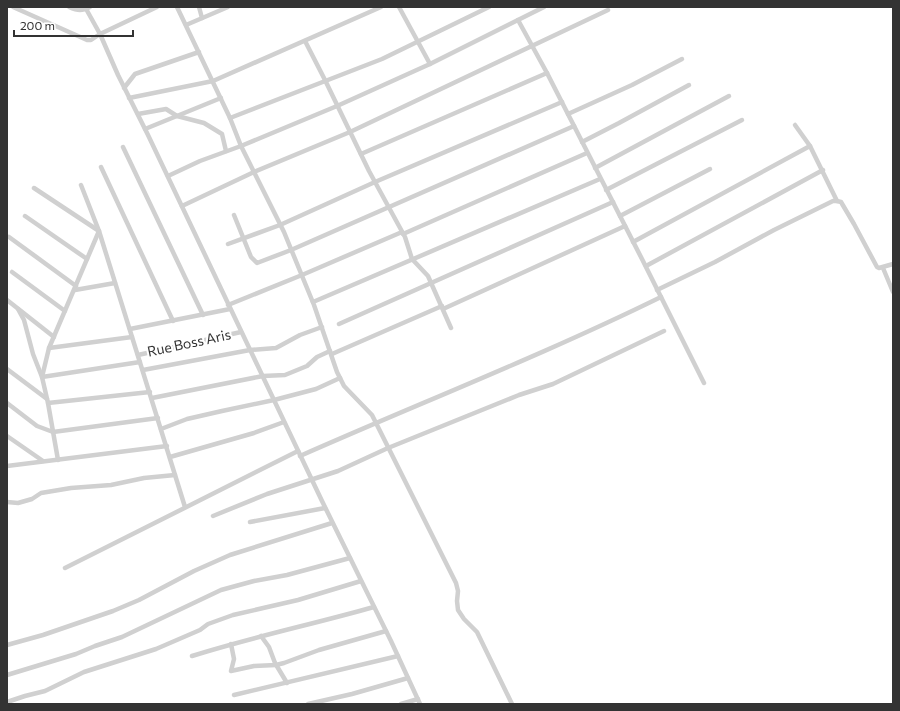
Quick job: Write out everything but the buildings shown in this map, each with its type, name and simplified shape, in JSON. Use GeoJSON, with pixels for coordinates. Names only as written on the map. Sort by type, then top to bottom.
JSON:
{"type":"FeatureCollection","features":[{"type":"Feature","properties":{"kind":"street"},"geometry":{"type":"LineString","coordinates":[[13,7],[87,40],[91,40],[100,34],[157,7]]}},
{"type":"Feature","properties":{"kind":"street"},"geometry":{"type":"LineString","coordinates":[[70,7],[76,10],[87,8],[332,523],[386,631],[420,704]]}},
{"type":"Feature","properties":{"kind":"street"},"geometry":{"type":"LineString","coordinates":[[177,7],[221,98],[241,146],[280,225],[302,275],[340,378],[348,390],[372,415],[456,582],[458,591],[458,610],[477,632],[512,704]]}},
{"type":"Feature","properties":{"kind":"street"},"geometry":{"type":"LineString","coordinates":[[199,7],[202,18]]}},
{"type":"Feature","properties":{"kind":"street"},"geometry":{"type":"LineString","coordinates":[[186,25],[228,7]]}},
{"type":"Feature","properties":{"kind":"street"},"geometry":{"type":"LineString","coordinates":[[129,98],[213,81],[380,7]]}},
{"type":"Feature","properties":{"kind":"street"},"geometry":{"type":"LineString","coordinates":[[399,7],[430,64]]}},
{"type":"Feature","properties":{"kind":"street"},"geometry":{"type":"LineString","coordinates":[[230,118],[382,58],[489,7]]}},
{"type":"Feature","properties":{"kind":"street"},"geometry":{"type":"LineString","coordinates":[[168,176],[200,161],[241,146],[337,106],[430,64],[544,7]]}},
{"type":"Feature","properties":{"kind":"street"},"geometry":{"type":"LineString","coordinates":[[182,206],[254,172],[350,132],[608,10]]}},
{"type":"Feature","properties":{"kind":"street"},"geometry":{"type":"LineString","coordinates":[[518,20],[547,72],[704,383]]}},
{"type":"Feature","properties":{"kind":"street"},"geometry":{"type":"LineString","coordinates":[[305,41],[402,233],[412,259],[428,276],[451,328]]}},
{"type":"Feature","properties":{"kind":"street"},"geometry":{"type":"LineString","coordinates":[[124,88],[135,74],[199,52]]}},
{"type":"Feature","properties":{"kind":"street"},"geometry":{"type":"LineString","coordinates":[[568,114],[632,85],[682,59]]}},
{"type":"Feature","properties":{"kind":"street"},"geometry":{"type":"LineString","coordinates":[[361,154],[547,72]]}},
{"type":"Feature","properties":{"kind":"street"},"geometry":{"type":"LineString","coordinates":[[582,142],[689,85]]}},
{"type":"Feature","properties":{"kind":"street"},"geometry":{"type":"LineString","coordinates":[[595,168],[728,96]]}},
{"type":"Feature","properties":{"kind":"street"},"geometry":{"type":"LineString","coordinates":[[145,129],[221,98]]}},
{"type":"Feature","properties":{"kind":"street"},"geometry":{"type":"LineString","coordinates":[[228,244],[280,225],[375,182],[562,102]]}},
{"type":"Feature","properties":{"kind":"street"},"geometry":{"type":"LineString","coordinates":[[138,114],[166,110],[177,116],[204,124],[222,134],[226,151]]}},
{"type":"Feature","properties":{"kind":"street"},"geometry":{"type":"LineString","coordinates":[[606,190],[742,120]]}},
{"type":"Feature","properties":{"kind":"street"},"geometry":{"type":"LineString","coordinates":[[795,125],[810,146],[837,201]]}},
{"type":"Feature","properties":{"kind":"street"},"geometry":{"type":"LineString","coordinates":[[234,215],[250,257],[257,263],[389,208],[574,126]]}},
{"type":"Feature","properties":{"kind":"street"},"geometry":{"type":"LineString","coordinates":[[633,242],[810,146]]}},
{"type":"Feature","properties":{"kind":"street"},"geometry":{"type":"LineString","coordinates":[[123,147],[203,314]]}},
{"type":"Feature","properties":{"kind":"street"},"geometry":{"type":"LineString","coordinates":[[130,329],[229,307],[587,153]]}},
{"type":"Feature","properties":{"kind":"street"},"geometry":{"type":"LineString","coordinates":[[101,167],[173,320]]}},
{"type":"Feature","properties":{"kind":"street"},"geometry":{"type":"LineString","coordinates":[[620,216],[710,169]]}},
{"type":"Feature","properties":{"kind":"street"},"geometry":{"type":"LineString","coordinates":[[646,266],[823,170]]}},
{"type":"Feature","properties":{"kind":"street"},"geometry":{"type":"LineString","coordinates":[[313,302],[600,179]]}},
{"type":"Feature","properties":{"kind":"street"},"geometry":{"type":"LineString","coordinates":[[81,185],[99,231],[185,507]]}},
{"type":"Feature","properties":{"kind":"street"},"geometry":{"type":"LineString","coordinates":[[34,188],[99,231]]}},
{"type":"Feature","properties":{"kind":"street"},"geometry":{"type":"LineString","coordinates":[[657,290],[833,201],[841,202],[877,267],[883,268],[893,264]]}},
{"type":"Feature","properties":{"kind":"street"},"geometry":{"type":"LineString","coordinates":[[339,324],[612,202]]}},
{"type":"Feature","properties":{"kind":"street"},"geometry":{"type":"LineString","coordinates":[[25,216],[87,259]]}},
{"type":"Feature","properties":{"kind":"street"},"geometry":{"type":"LineString","coordinates":[[152,398],[262,376],[285,375],[307,366],[317,357],[331,353],[442,307],[625,226]]}},
{"type":"Feature","properties":{"kind":"street"},"geometry":{"type":"LineString","coordinates":[[42,378],[49,348],[76,288],[99,231]]}},
{"type":"Feature","properties":{"kind":"street"},"geometry":{"type":"LineString","coordinates":[[9,237],[76,288],[115,283]]}},
{"type":"Feature","properties":{"kind":"street"},"geometry":{"type":"LineString","coordinates":[[883,268],[893,292]]}},
{"type":"Feature","properties":{"kind":"street"},"geometry":{"type":"LineString","coordinates":[[12,272],[65,311]]}},
{"type":"Feature","properties":{"kind":"street"},"geometry":{"type":"LineString","coordinates":[[300,456],[602,326],[661,297]]}},
{"type":"Feature","properties":{"kind":"street"},"geometry":{"type":"LineString","coordinates":[[7,300],[54,337]]}},
{"type":"Feature","properties":{"kind":"street"},"geometry":{"type":"LineString","coordinates":[[18,309],[24,320],[32,354],[42,378],[48,401],[58,460]]}},
{"type":"Feature","properties":{"kind":"street"},"geometry":{"type":"LineString","coordinates":[[143,370],[250,350],[276,348],[300,335],[322,327]]}},
{"type":"Feature","properties":{"kind":"street"},"geometry":{"type":"LineString","coordinates":[[213,516],[267,494],[338,471],[388,448],[519,395],[553,384],[664,331]]}},
{"type":"Feature","properties":{"kind":"street","name":"Rue Boss Aris"},"geometry":{"type":"LineString","coordinates":[[138,354],[241,332]]}},
{"type":"Feature","properties":{"kind":"street"},"geometry":{"type":"LineString","coordinates":[[49,348],[132,337]]}},
{"type":"Feature","properties":{"kind":"street"},"geometry":{"type":"LineString","coordinates":[[42,378],[140,362]]}},
{"type":"Feature","properties":{"kind":"street"},"geometry":{"type":"LineString","coordinates":[[7,369],[48,401],[150,392]]}},
{"type":"Feature","properties":{"kind":"street"},"geometry":{"type":"LineString","coordinates":[[161,429],[187,419],[274,400],[316,389],[340,378]]}},
{"type":"Feature","properties":{"kind":"street"},"geometry":{"type":"LineString","coordinates":[[7,403],[37,426],[53,432],[158,418]]}},
{"type":"Feature","properties":{"kind":"street"},"geometry":{"type":"LineString","coordinates":[[170,457],[254,433],[284,422]]}},
{"type":"Feature","properties":{"kind":"street"},"geometry":{"type":"LineString","coordinates":[[7,436],[44,461]]}},
{"type":"Feature","properties":{"kind":"street"},"geometry":{"type":"LineString","coordinates":[[7,466],[166,446]]}},
{"type":"Feature","properties":{"kind":"street"},"geometry":{"type":"LineString","coordinates":[[65,568],[298,451]]}},
{"type":"Feature","properties":{"kind":"street"},"geometry":{"type":"LineString","coordinates":[[7,502],[18,503],[32,499],[41,493],[71,488],[111,485],[144,478],[176,475]]}},
{"type":"Feature","properties":{"kind":"street"},"geometry":{"type":"LineString","coordinates":[[250,522],[325,508]]}},
{"type":"Feature","properties":{"kind":"street"},"geometry":{"type":"LineString","coordinates":[[7,645],[43,635],[113,611],[230,555],[332,523]]}},
{"type":"Feature","properties":{"kind":"street"},"geometry":{"type":"LineString","coordinates":[[7,675],[76,654],[122,637],[221,590],[254,581],[287,575],[350,558]]}},
{"type":"Feature","properties":{"kind":"street"},"geometry":{"type":"LineString","coordinates":[[7,702],[25,696],[45,692],[84,672],[156,649],[200,630],[208,624],[233,615],[298,600],[361,581]]}},
{"type":"Feature","properties":{"kind":"street"},"geometry":{"type":"LineString","coordinates":[[192,656],[231,644],[320,623],[374,607]]}},
{"type":"Feature","properties":{"kind":"street"},"geometry":{"type":"LineString","coordinates":[[231,644],[234,659],[231,670],[254,666],[276,665],[319,650],[386,631]]}},
{"type":"Feature","properties":{"kind":"street"},"geometry":{"type":"LineString","coordinates":[[261,636],[269,647],[276,665],[287,682]]}},
{"type":"Feature","properties":{"kind":"street"},"geometry":{"type":"LineString","coordinates":[[234,695],[398,656]]}},
{"type":"Feature","properties":{"kind":"street"},"geometry":{"type":"LineString","coordinates":[[308,704],[352,694],[408,678]]}},
{"type":"Feature","properties":{"kind":"street"},"geometry":{"type":"LineString","coordinates":[[401,704],[418,699]]}}]}
